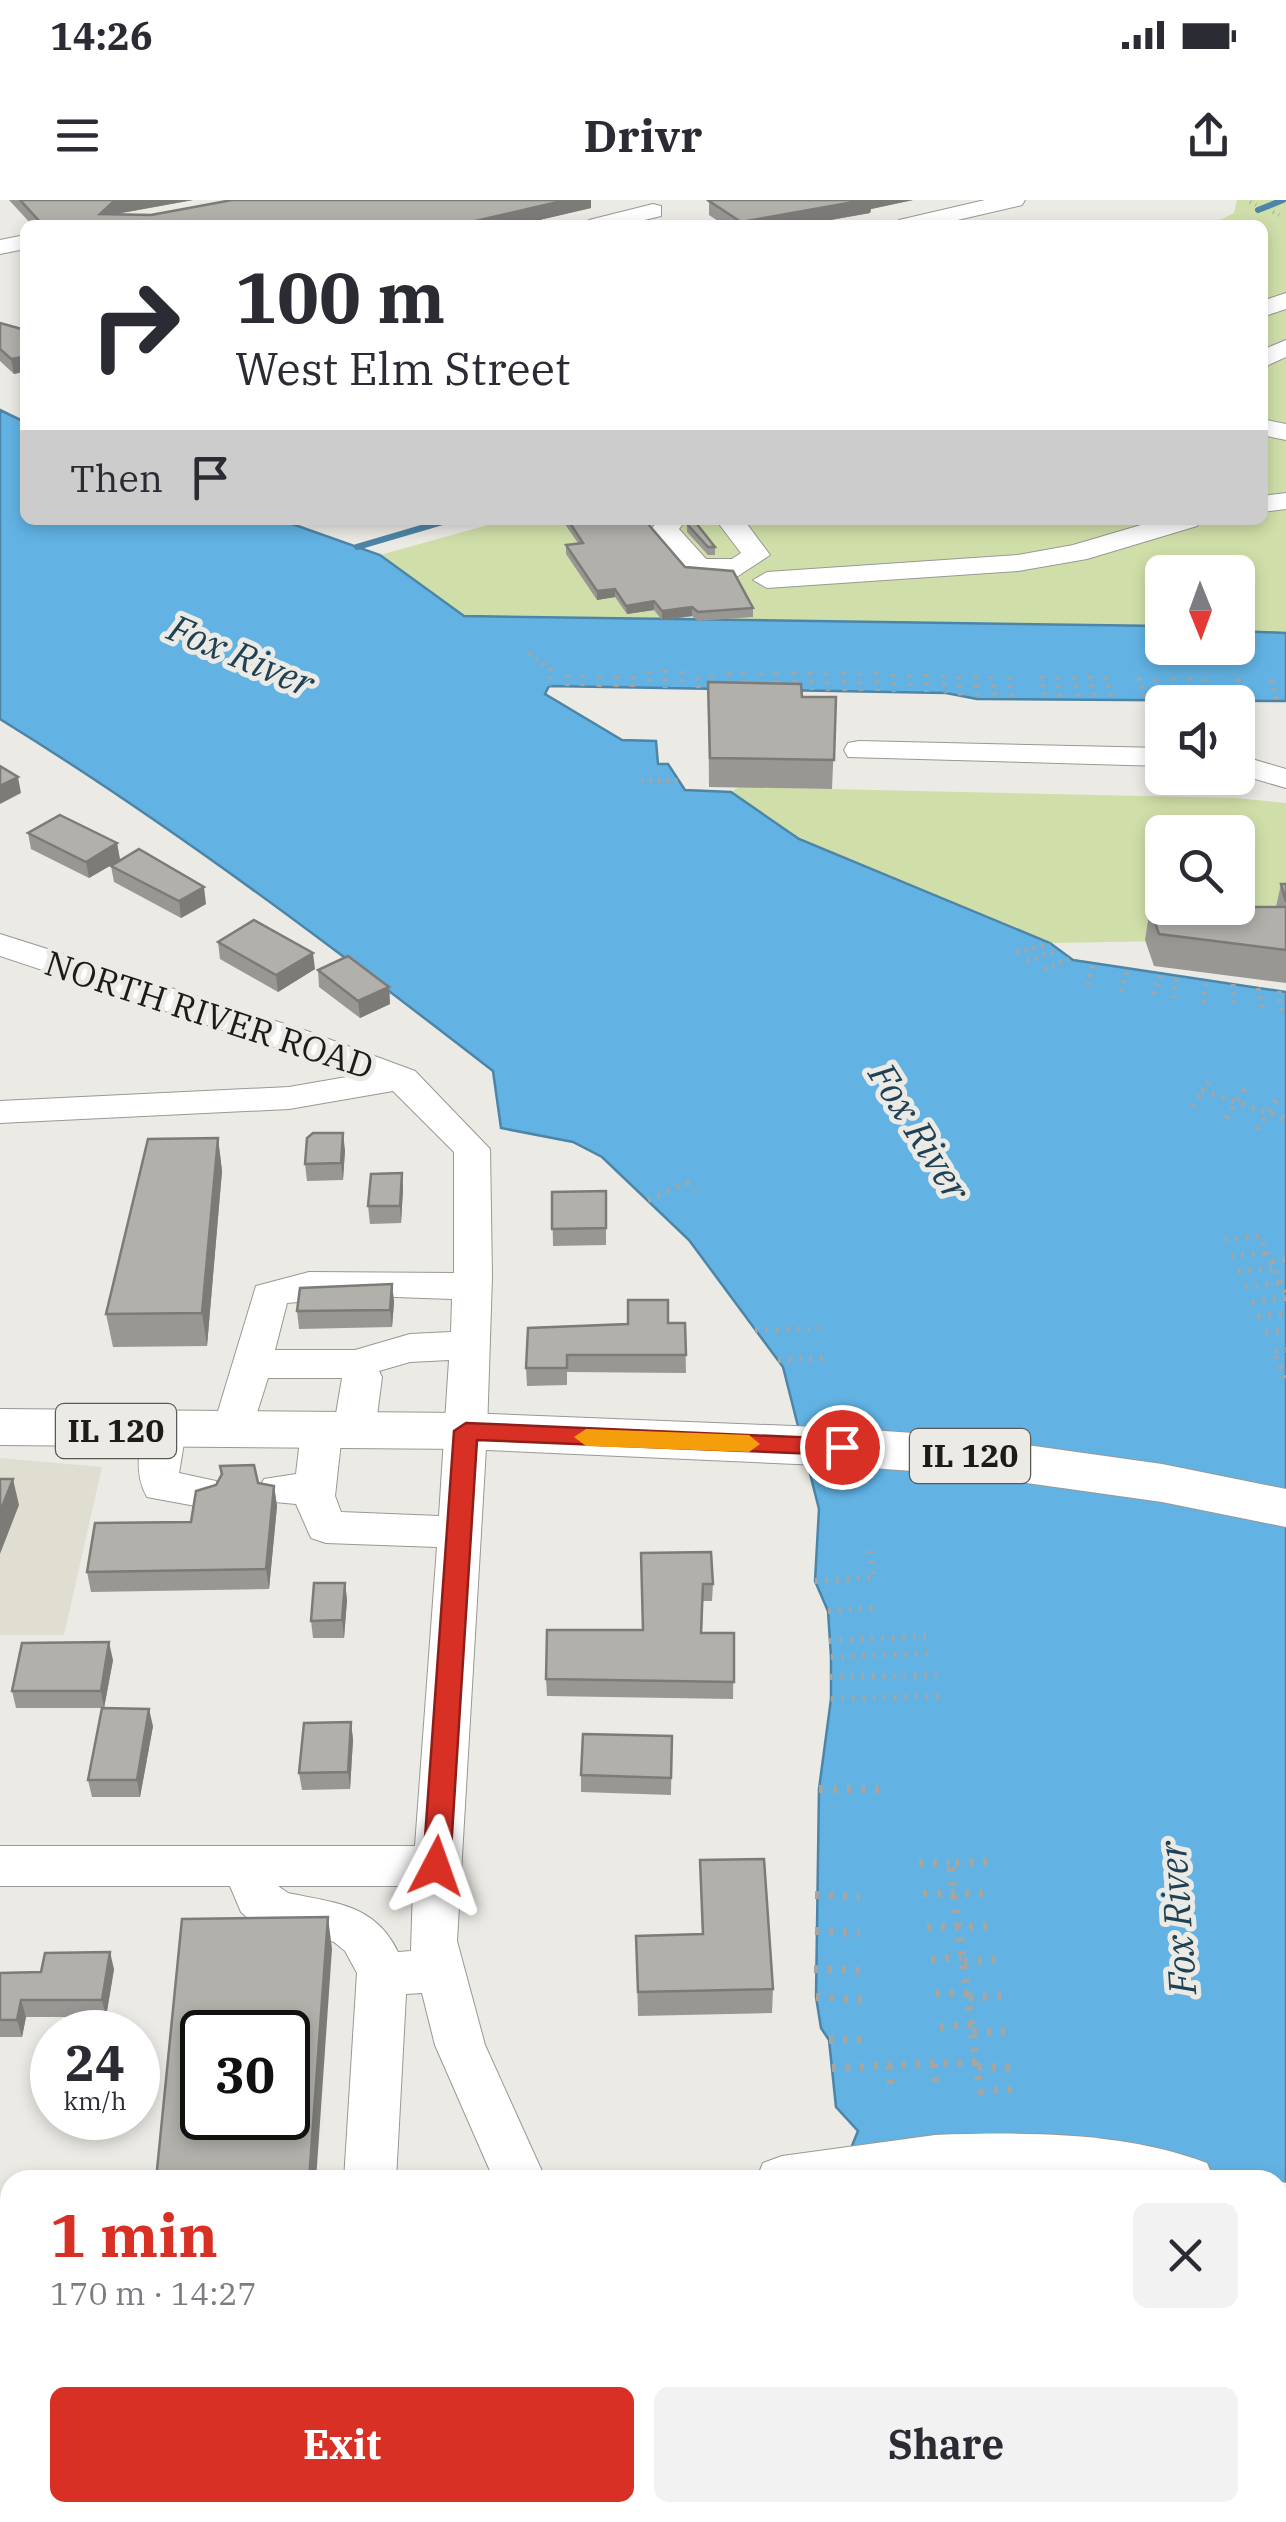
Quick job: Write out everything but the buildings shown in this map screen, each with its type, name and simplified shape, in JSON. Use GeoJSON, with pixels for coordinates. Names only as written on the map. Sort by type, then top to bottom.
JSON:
{"type":"FeatureCollection","features":[{"type":"Feature","properties":{"kind":"main road","name":"IL 120"},"geometry":{"type":"LineString","coordinates":[[0,1427],[466,1431],[970,1456],[1162,1483],[1286,1508]]}},
{"type":"Feature","properties":{"kind":"street"},"geometry":{"type":"LineString","coordinates":[[928,220],[1014,200]]}},
{"type":"Feature","properties":{"kind":"street"},"geometry":{"type":"LineString","coordinates":[[609,220],[644,206],[668,220]]}},
{"type":"Feature","properties":{"kind":"street"},"geometry":{"type":"LineString","coordinates":[[669,525],[666,530],[698,567],[738,568],[756,555],[734,525]]}},
{"type":"Feature","properties":{"kind":"street"},"geometry":{"type":"LineString","coordinates":[[768,580],[880,568],[1018,563],[1077,554],[1171,525]]}},
{"type":"Feature","properties":{"kind":"street"},"geometry":{"type":"LineString","coordinates":[[858,750],[1145,757]]}},
{"type":"Feature","properties":{"kind":"street"},"geometry":{"type":"LineString","coordinates":[[1255,769],[1286,779]]}},
{"type":"Feature","properties":{"kind":"street","name":"NORTH RIVER ROAD"},"geometry":{"type":"LineString","coordinates":[[0,944],[68,970],[295,1039],[402,1079],[472,1150],[466,1431],[433,1941],[460,2045],[506,2165]]}},
{"type":"Feature","properties":{"kind":"street"},"geometry":{"type":"LineString","coordinates":[[0,1112],[289,1098],[402,1079]]}},
{"type":"Feature","properties":{"kind":"street"},"geometry":{"type":"LineString","coordinates":[[410,1348],[418,1286]]}},
{"type":"Feature","properties":{"kind":"street"},"geometry":{"type":"LineString","coordinates":[[233,1431],[270,1295],[278,1290],[472,1286]]}},
{"type":"Feature","properties":{"kind":"street"},"geometry":{"type":"LineString","coordinates":[[251,1364],[356,1364],[410,1348],[470,1345]]}},
{"type":"Feature","properties":{"kind":"street"},"geometry":{"type":"LineString","coordinates":[[356,1364],[362,1377],[338,1431],[297,1489],[326,1527],[459,1532]]}},
{"type":"Feature","properties":{"kind":"street"},"geometry":{"type":"LineString","coordinates":[[165,1431],[158,1475],[162,1486],[201,1492]]}},
{"type":"Feature","properties":{"kind":"street"},"geometry":{"type":"LineString","coordinates":[[0,1866],[436,1866]]}},
{"type":"Feature","properties":{"kind":"street"},"geometry":{"type":"LineString","coordinates":[[267,1868],[258,1898],[267,1906],[361,1932],[373,1945],[382,1973],[371,2170]]}},
{"type":"Feature","properties":{"kind":"street"},"geometry":{"type":"LineString","coordinates":[[382,1973],[441,1972]]}},
{"type":"Feature","properties":{"kind":"street"},"geometry":{"type":"LineString","coordinates":[[830,2170],[868,2162],[1013,2156],[1070,2158],[1134,2170]]}},
{"type":"Feature","properties":{"kind":"path"},"geometry":{"type":"LineString","coordinates":[[529,653],[550,670],[548,686]]}},
{"type":"Feature","properties":{"kind":"path"},"geometry":{"type":"LineString","coordinates":[[568,686],[569,670]]}},
{"type":"Feature","properties":{"kind":"path"},"geometry":{"type":"LineString","coordinates":[[582,686],[584,670]]}},
{"type":"Feature","properties":{"kind":"path"},"geometry":{"type":"LineString","coordinates":[[632,687],[634,670]]}},
{"type":"Feature","properties":{"kind":"path"},"geometry":{"type":"LineString","coordinates":[[665,670],[665,688]]}},
{"type":"Feature","properties":{"kind":"path"},"geometry":{"type":"LineString","coordinates":[[599,687],[600,671]]}},
{"type":"Feature","properties":{"kind":"path"},"geometry":{"type":"LineString","coordinates":[[616,687],[618,671]]}},
{"type":"Feature","properties":{"kind":"path"},"geometry":{"type":"LineString","coordinates":[[648,688],[650,671]]}},
{"type":"Feature","properties":{"kind":"path"},"geometry":{"type":"LineString","coordinates":[[682,671],[682,688]]}},
{"type":"Feature","properties":{"kind":"path"},"geometry":{"type":"LineString","coordinates":[[698,672],[698,688]]}},
{"type":"Feature","properties":{"kind":"path"},"geometry":{"type":"LineString","coordinates":[[711,688],[712,672]]}},
{"type":"Feature","properties":{"kind":"path"},"geometry":{"type":"LineString","coordinates":[[729,672],[730,689]]}},
{"type":"Feature","properties":{"kind":"path"},"geometry":{"type":"LineString","coordinates":[[743,672],[745,689]]}},
{"type":"Feature","properties":{"kind":"path"},"geometry":{"type":"LineString","coordinates":[[761,672],[762,690]]}},
{"type":"Feature","properties":{"kind":"path"},"geometry":{"type":"LineString","coordinates":[[776,672],[778,690]]}},
{"type":"Feature","properties":{"kind":"path"},"geometry":{"type":"LineString","coordinates":[[794,672],[795,690]]}},
{"type":"Feature","properties":{"kind":"path"},"geometry":{"type":"LineString","coordinates":[[810,672],[812,690]]}},
{"type":"Feature","properties":{"kind":"path"},"geometry":{"type":"LineString","coordinates":[[843,672],[845,691]]}},
{"type":"Feature","properties":{"kind":"path"},"geometry":{"type":"LineString","coordinates":[[876,672],[878,692]]}},
{"type":"Feature","properties":{"kind":"path"},"geometry":{"type":"LineString","coordinates":[[826,673],[828,691]]}},
{"type":"Feature","properties":{"kind":"path"},"geometry":{"type":"LineString","coordinates":[[859,673],[861,691]]}},
{"type":"Feature","properties":{"kind":"path"},"geometry":{"type":"LineString","coordinates":[[893,674],[894,692]]}},
{"type":"Feature","properties":{"kind":"path"},"geometry":{"type":"LineString","coordinates":[[909,674],[911,692]]}},
{"type":"Feature","properties":{"kind":"path"},"geometry":{"type":"LineString","coordinates":[[926,674],[927,692]]}},
{"type":"Feature","properties":{"kind":"path"},"geometry":{"type":"LineString","coordinates":[[943,675],[946,692]]}},
{"type":"Feature","properties":{"kind":"path"},"geometry":{"type":"LineString","coordinates":[[959,676],[961,698]]}},
{"type":"Feature","properties":{"kind":"path"},"geometry":{"type":"LineString","coordinates":[[976,676],[978,699]]}},
{"type":"Feature","properties":{"kind":"path"},"geometry":{"type":"LineString","coordinates":[[991,676],[996,699]]}},
{"type":"Feature","properties":{"kind":"path"},"geometry":{"type":"LineString","coordinates":[[1009,676],[1012,700]]}},
{"type":"Feature","properties":{"kind":"path"},"geometry":{"type":"LineString","coordinates":[[1041,676],[1046,700]]}},
{"type":"Feature","properties":{"kind":"path"},"geometry":{"type":"LineString","coordinates":[[1074,676],[1078,700]]}},
{"type":"Feature","properties":{"kind":"path"},"geometry":{"type":"LineString","coordinates":[[1090,676],[1094,700]]}},
{"type":"Feature","properties":{"kind":"path"},"geometry":{"type":"LineString","coordinates":[[1056,677],[1061,700]]}},
{"type":"Feature","properties":{"kind":"path"},"geometry":{"type":"LineString","coordinates":[[1106,677],[1113,701]]}},
{"type":"Feature","properties":{"kind":"path"},"geometry":{"type":"LineString","coordinates":[[1139,678],[1145,701]]}},
{"type":"Feature","properties":{"kind":"path"},"geometry":{"type":"LineString","coordinates":[[1155,678],[1157,685]]}},
{"type":"Feature","properties":{"kind":"path"},"geometry":{"type":"LineString","coordinates":[[1173,678],[1174,685]]}},
{"type":"Feature","properties":{"kind":"path"},"geometry":{"type":"LineString","coordinates":[[1189,678],[1191,685]]}},
{"type":"Feature","properties":{"kind":"path"},"geometry":{"type":"LineString","coordinates":[[1205,678],[1207,685]]}},
{"type":"Feature","properties":{"kind":"path"},"geometry":{"type":"LineString","coordinates":[[1238,679],[1240,685]]}},
{"type":"Feature","properties":{"kind":"path"},"geometry":{"type":"LineString","coordinates":[[1272,680],[1277,701]]}},
{"type":"Feature","properties":{"kind":"path"},"geometry":{"type":"LineString","coordinates":[[641,780],[679,781]]}},
{"type":"Feature","properties":{"kind":"path"},"geometry":{"type":"LineString","coordinates":[[1016,952],[1034,945],[1053,948],[1027,961]]}},
{"type":"Feature","properties":{"kind":"path"},"geometry":{"type":"LineString","coordinates":[[1044,969],[1069,958]]}},
{"type":"Feature","properties":{"kind":"path"},"geometry":{"type":"LineString","coordinates":[[1088,985],[1093,963]]}},
{"type":"Feature","properties":{"kind":"path"},"geometry":{"type":"LineString","coordinates":[[1121,991],[1128,968]]}},
{"type":"Feature","properties":{"kind":"path"},"geometry":{"type":"LineString","coordinates":[[1154,994],[1161,974]]}},
{"type":"Feature","properties":{"kind":"path"},"geometry":{"type":"LineString","coordinates":[[1173,998],[1177,976]]}},
{"type":"Feature","properties":{"kind":"path"},"geometry":{"type":"LineString","coordinates":[[1204,1003],[1206,980]]}},
{"type":"Feature","properties":{"kind":"path"},"geometry":{"type":"LineString","coordinates":[[1233,984],[1234,1003]]}},
{"type":"Feature","properties":{"kind":"path"},"geometry":{"type":"LineString","coordinates":[[1258,988],[1264,1011]]}},
{"type":"Feature","properties":{"kind":"path"},"geometry":{"type":"LineString","coordinates":[[1278,991],[1282,1014]]}},
{"type":"Feature","properties":{"kind":"path"},"geometry":{"type":"LineString","coordinates":[[1192,1106],[1212,1077]]}},
{"type":"Feature","properties":{"kind":"path"},"geometry":{"type":"LineString","coordinates":[[1226,1118],[1246,1087]]}},
{"type":"Feature","properties":{"kind":"path"},"geometry":{"type":"LineString","coordinates":[[1202,1092],[1286,1119]]}},
{"type":"Feature","properties":{"kind":"path"},"geometry":{"type":"LineString","coordinates":[[1257,1129],[1277,1099]]}},
{"type":"Feature","properties":{"kind":"path"},"geometry":{"type":"LineString","coordinates":[[648,1200],[687,1183],[696,1190]]}},
{"type":"Feature","properties":{"kind":"path"},"geometry":{"type":"LineString","coordinates":[[1225,1239],[1260,1236],[1284,1290]]}},
{"type":"Feature","properties":{"kind":"path"},"geometry":{"type":"LineString","coordinates":[[1231,1256],[1273,1264],[1286,1273]]}},
{"type":"Feature","properties":{"kind":"path"},"geometry":{"type":"LineString","coordinates":[[1238,1271],[1286,1259]]}},
{"type":"Feature","properties":{"kind":"path"},"geometry":{"type":"LineString","coordinates":[[1245,1286],[1284,1290]]}},
{"type":"Feature","properties":{"kind":"path"},"geometry":{"type":"LineString","coordinates":[[1252,1302],[1284,1290]]}},
{"type":"Feature","properties":{"kind":"path"},"geometry":{"type":"LineString","coordinates":[[1258,1316],[1286,1314]]}},
{"type":"Feature","properties":{"kind":"path"},"geometry":{"type":"LineString","coordinates":[[755,1330],[819,1329]]}},
{"type":"Feature","properties":{"kind":"path"},"geometry":{"type":"LineString","coordinates":[[1266,1332],[1286,1330]]}},
{"type":"Feature","properties":{"kind":"path"},"geometry":{"type":"LineString","coordinates":[[1284,1378],[1273,1351],[1286,1350]]}},
{"type":"Feature","properties":{"kind":"path"},"geometry":{"type":"LineString","coordinates":[[778,1360],[830,1358]]}},
{"type":"Feature","properties":{"kind":"path"},"geometry":{"type":"LineString","coordinates":[[815,1581],[874,1578],[868,1547]]}},
{"type":"Feature","properties":{"kind":"path"},"geometry":{"type":"LineString","coordinates":[[828,1611],[874,1608]]}},
{"type":"Feature","properties":{"kind":"path"},"geometry":{"type":"LineString","coordinates":[[829,1641],[931,1636]]}},
{"type":"Feature","properties":{"kind":"path"},"geometry":{"type":"LineString","coordinates":[[831,1657],[930,1653]]}},
{"type":"Feature","properties":{"kind":"path"},"geometry":{"type":"LineString","coordinates":[[830,1677],[939,1675]]}},
{"type":"Feature","properties":{"kind":"path"},"geometry":{"type":"LineString","coordinates":[[831,1699],[941,1696]]}},
{"type":"Feature","properties":{"kind":"path"},"geometry":{"type":"LineString","coordinates":[[818,1789],[886,1789]]}},
{"type":"Feature","properties":{"kind":"path"},"geometry":{"type":"LineString","coordinates":[[920,1863],[988,1862]]}},
{"type":"Feature","properties":{"kind":"path"},"geometry":{"type":"LineString","coordinates":[[950,1863],[981,2091],[1022,2089]]}},
{"type":"Feature","properties":{"kind":"path"},"geometry":{"type":"LineString","coordinates":[[923,1894],[992,1893]]}},
{"type":"Feature","properties":{"kind":"path"},"geometry":{"type":"LineString","coordinates":[[815,1895],[860,1897]]}},
{"type":"Feature","properties":{"kind":"path"},"geometry":{"type":"LineString","coordinates":[[927,1927],[997,1926]]}},
{"type":"Feature","properties":{"kind":"path"},"geometry":{"type":"LineString","coordinates":[[816,1931],[860,1933]]}},
{"type":"Feature","properties":{"kind":"path"},"geometry":{"type":"LineString","coordinates":[[932,1959],[1002,1960]]}},
{"type":"Feature","properties":{"kind":"path"},"geometry":{"type":"LineString","coordinates":[[814,1968],[867,1971]]}},
{"type":"Feature","properties":{"kind":"path"},"geometry":{"type":"LineString","coordinates":[[936,1993],[1008,1996]]}},
{"type":"Feature","properties":{"kind":"path"},"geometry":{"type":"LineString","coordinates":[[816,1997],[865,2000]]}},
{"type":"Feature","properties":{"kind":"path"},"geometry":{"type":"LineString","coordinates":[[940,2027],[1014,2031]]}},
{"type":"Feature","properties":{"kind":"path"},"geometry":{"type":"LineString","coordinates":[[829,2040],[866,2040]]}},
{"type":"Feature","properties":{"kind":"path"},"geometry":{"type":"LineString","coordinates":[[934,2064],[936,2092]]}},
{"type":"Feature","properties":{"kind":"path"},"geometry":{"type":"LineString","coordinates":[[889,2066],[892,2094]]}},
{"type":"Feature","properties":{"kind":"path"},"geometry":{"type":"LineString","coordinates":[[832,2068],[1020,2066]]}},
{"type":"Feature","properties":{"kind":"shaded area"},"geometry":{"type":"Polygon","coordinates":[[[0,1458],[102,1467],[64,1635],[0,1635],[0,1458]]]}},
{"type":"Feature","properties":{"kind":"green space"},"geometry":{"type":"Polygon","coordinates":[[[1237,200],[1286,200],[1286,633],[1255,632],[1255,555],[1145,555],[1145,626],[464,616],[380,555],[488,525],[1268,525],[1268,220],[1220,220],[1234,213],[1237,200]]]}},
{"type":"Feature","properties":{"kind":"green space"},"geometry":{"type":"Polygon","coordinates":[[[739,787],[1236,798],[1286,803],[1286,908],[1229,940],[1050,943],[799,839],[731,792],[739,787]]]}},
{"type":"Feature","properties":{"kind":"water","name":"Fox River"},"geometry":{"type":"Polygon","coordinates":[[[0,410],[20,420],[20,525],[295,525],[380,555],[464,616],[1145,626],[1145,665],[1255,665],[1255,632],[1286,633],[1286,701],[1255,701],[1255,685],[1145,685],[1145,700],[549,686],[545,694],[622,740],[656,741],[658,764],[668,764],[685,790],[731,792],[799,839],[1050,943],[1073,960],[1286,992],[1286,2170],[842,2170],[858,2131],[836,2107],[829,2040],[821,2028],[816,1997],[819,1789],[831,1699],[828,1611],[815,1581],[819,1509],[783,1367],[689,1240],[602,1157],[573,1142],[501,1128],[493,1071],[251,889],[0,719],[0,410]]]}},
{"type":"Feature","properties":{"kind":"waterway"},"geometry":{"type":"LineString","coordinates":[[1258,210],[1283,200]]}},
{"type":"Feature","properties":{"kind":"waterway"},"geometry":{"type":"LineString","coordinates":[[357,547],[432,525]]}},
{"type":"Feature","properties":{"kind":"slow traffic"},"geometry":{"type":"LineString","coordinates":[[586,1437],[749,1444]]}},
{"type":"Feature","properties":{"kind":"route"},"geometry":{"type":"LineString","coordinates":[[436,1866],[466,1431],[842,1447]]}}]}
